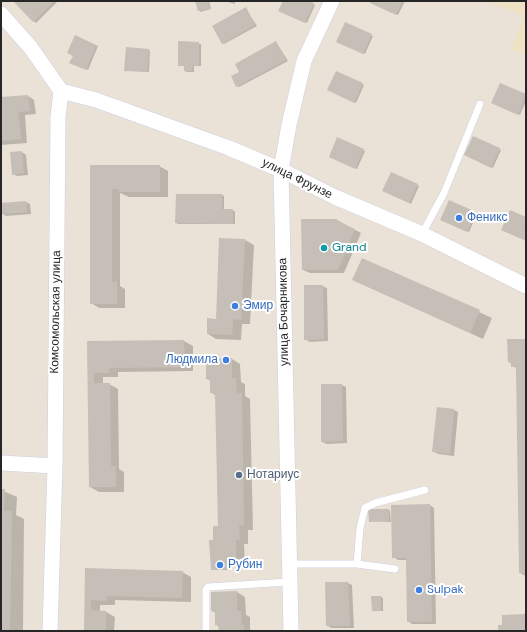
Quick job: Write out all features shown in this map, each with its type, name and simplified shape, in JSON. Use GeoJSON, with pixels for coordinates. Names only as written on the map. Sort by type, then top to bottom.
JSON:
{"type":"FeatureCollection","features":[{"type":"Feature","properties":{"kind":"street","name":"улица Бочарникова"},"geometry":{"type":"LineString","coordinates":[[290,631],[290,564],[281,170],[289,125],[304,61],[332,1]]}},
{"type":"Feature","properties":{"kind":"street"},"geometry":{"type":"LineString","coordinates":[[1,14],[31,48],[61,91]]}},
{"type":"Feature","properties":{"kind":"street","name":"улица Фрунзе"},"geometry":{"type":"LineString","coordinates":[[61,91],[96,100],[229,148],[281,170],[335,197],[422,234],[526,286]]}},
{"type":"Feature","properties":{"kind":"street","name":"Комсомольская улица"},"geometry":{"type":"LineString","coordinates":[[50,631],[54,466],[58,117],[61,91]]}},
{"type":"Feature","properties":{"kind":"street"},"geometry":{"type":"LineString","coordinates":[[1,464],[54,466]]}},
{"type":"Feature","properties":{"kind":"lane"},"geometry":{"type":"LineString","coordinates":[[422,234],[444,193],[480,104]]}},
{"type":"Feature","properties":{"kind":"lane"},"geometry":{"type":"LineString","coordinates":[[357,564],[360,528],[365,508],[375,502],[425,490]]}},
{"type":"Feature","properties":{"kind":"lane"},"geometry":{"type":"LineString","coordinates":[[290,564],[357,564],[395,569]]}},
{"type":"Feature","properties":{"kind":"lane"},"geometry":{"type":"LineString","coordinates":[[206,631],[206,590],[208,587],[290,582]]}},
{"type":"Feature","properties":{"kind":"shaded area"},"geometry":{"type":"Polygon","coordinates":[[[486,1],[526,1],[526,55],[511,49],[524,16],[486,1]]]}},
{"type":"Feature","properties":{"kind":"building"},"geometry":{"type":"Polygon","coordinates":[[[13,1],[55,1],[33,22],[13,1]]]}},
{"type":"Feature","properties":{"kind":"building"},"geometry":{"type":"Polygon","coordinates":[[[195,1],[208,1],[210,9],[198,11],[195,1]]]}},
{"type":"Feature","properties":{"kind":"building"},"geometry":{"type":"Polygon","coordinates":[[[283,1],[309,1],[314,3],[305,23],[278,11],[283,1]]]}},
{"type":"Feature","properties":{"kind":"building"},"geometry":{"type":"Polygon","coordinates":[[[371,1],[403,1],[396,15],[370,3],[371,1]]]}},
{"type":"Feature","properties":{"kind":"building"},"geometry":{"type":"Polygon","coordinates":[[[246,7],[255,25],[222,44],[212,26],[246,7]]]}},
{"type":"Feature","properties":{"kind":"building"},"geometry":{"type":"Polygon","coordinates":[[[345,22],[372,34],[363,54],[336,42],[345,22]]]}},
{"type":"Feature","properties":{"kind":"building"},"geometry":{"type":"Polygon","coordinates":[[[75,35],[96,45],[86,70],[69,63],[73,56],[67,53],[75,35]]]}},
{"type":"Feature","properties":{"kind":"building"},"geometry":{"type":"Polygon","coordinates":[[[178,41],[199,42],[199,66],[193,66],[192,71],[184,71],[184,66],[178,66],[178,41]]]}},
{"type":"Feature","properties":{"kind":"building"},"geometry":{"type":"Polygon","coordinates":[[[276,41],[286,60],[236,87],[231,76],[239,72],[235,64],[276,41]]]}},
{"type":"Feature","properties":{"kind":"building"},"geometry":{"type":"Polygon","coordinates":[[[126,47],[149,49],[147,72],[124,71],[126,47]]]}},
{"type":"Feature","properties":{"kind":"building"},"geometry":{"type":"Polygon","coordinates":[[[336,71],[363,83],[354,103],[327,90],[336,71]]]}},
{"type":"Feature","properties":{"kind":"building"},"geometry":{"type":"Polygon","coordinates":[[[500,83],[526,94],[518,115],[491,103],[500,83]]]}},
{"type":"Feature","properties":{"kind":"building"},"geometry":{"type":"Polygon","coordinates":[[[28,95],[30,111],[18,112],[21,139],[1,141],[1,97],[28,95]]]}},
{"type":"Feature","properties":{"kind":"building"},"geometry":{"type":"Polygon","coordinates":[[[473,136],[500,148],[491,168],[464,155],[473,136]]]}},
{"type":"Feature","properties":{"kind":"building"},"geometry":{"type":"Polygon","coordinates":[[[337,137],[364,149],[355,169],[329,157],[337,137]]]}},
{"type":"Feature","properties":{"kind":"building"},"geometry":{"type":"Polygon","coordinates":[[[22,151],[24,173],[12,175],[10,152],[22,151]]]}},
{"type":"Feature","properties":{"kind":"building"},"geometry":{"type":"Polygon","coordinates":[[[90,165],[160,165],[160,192],[119,192],[119,189],[112,189],[112,282],[117,282],[117,304],[90,304],[90,165]]]}},
{"type":"Feature","properties":{"kind":"building"},"geometry":{"type":"Polygon","coordinates":[[[391,172],[418,184],[409,203],[382,191],[391,172]]]}},
{"type":"Feature","properties":{"kind":"building"},"geometry":{"type":"Polygon","coordinates":[[[176,194],[222,194],[222,209],[233,209],[233,224],[175,223],[176,194]]]}},
{"type":"Feature","properties":{"kind":"building"},"geometry":{"type":"Polygon","coordinates":[[[449,200],[476,212],[467,232],[440,220],[449,200]]]}},
{"type":"Feature","properties":{"kind":"building"},"geometry":{"type":"Polygon","coordinates":[[[26,201],[27,212],[1,214],[1,203],[26,201]]]}},
{"type":"Feature","properties":{"kind":"building"},"geometry":{"type":"Polygon","coordinates":[[[510,210],[526,217],[526,241],[501,230],[510,210]]]}},
{"type":"Feature","properties":{"kind":"building","name":"Grand"},"geometry":{"type":"Polygon","coordinates":[[[301,219],[337,219],[337,221],[355,229],[338,270],[302,270],[301,219]]]}},
{"type":"Feature","properties":{"kind":"building"},"geometry":{"type":"Polygon","coordinates":[[[219,238],[245,239],[241,320],[233,319],[232,335],[207,334],[207,318],[216,319],[219,238]]]}},
{"type":"Feature","properties":{"kind":"building"},"geometry":{"type":"Polygon","coordinates":[[[362,258],[480,310],[470,333],[352,280],[362,258]]]}},
{"type":"Feature","properties":{"kind":"building"},"geometry":{"type":"Polygon","coordinates":[[[304,285],[323,285],[324,339],[304,340],[304,285]]]}},
{"type":"Feature","properties":{"kind":"building"},"geometry":{"type":"Polygon","coordinates":[[[507,339],[526,339],[526,573],[519,573],[516,367],[511,367],[511,362],[508,362],[507,339]]]}},
{"type":"Feature","properties":{"kind":"building"},"geometry":{"type":"Polygon","coordinates":[[[184,340],[185,367],[109,368],[109,373],[94,373],[94,383],[110,383],[111,466],[116,466],[116,487],[89,487],[87,341],[184,340]]]}},
{"type":"Feature","properties":{"kind":"building"},"geometry":{"type":"Polygon","coordinates":[[[232,358],[232,378],[236,378],[237,393],[242,393],[244,525],[239,525],[240,539],[236,540],[236,560],[229,560],[229,569],[211,570],[209,540],[213,540],[213,526],[218,526],[215,393],[210,393],[210,379],[206,379],[206,359],[232,358]]]}},
{"type":"Feature","properties":{"kind":"building"},"geometry":{"type":"Polygon","coordinates":[[[321,384],[342,384],[343,441],[321,442],[321,384]]]}},
{"type":"Feature","properties":{"kind":"building"},"geometry":{"type":"Polygon","coordinates":[[[437,407],[454,409],[450,454],[432,452],[437,407]]]}},
{"type":"Feature","properties":{"kind":"building"},"geometry":{"type":"Polygon","coordinates":[[[1,489],[5,489],[4,511],[12,511],[10,631],[1,631],[1,489]]]}},
{"type":"Feature","properties":{"kind":"building","name":"Sulpak"},"geometry":{"type":"Polygon","coordinates":[[[430,504],[432,622],[407,622],[406,558],[392,558],[391,505],[430,504]]]}},
{"type":"Feature","properties":{"kind":"building"},"geometry":{"type":"Polygon","coordinates":[[[368,509],[389,509],[389,521],[369,522],[368,509]]]}},
{"type":"Feature","properties":{"kind":"building"},"geometry":{"type":"Polygon","coordinates":[[[85,568],[183,571],[182,598],[107,596],[106,601],[91,600],[91,610],[106,611],[106,631],[84,631],[85,568]]]}},
{"type":"Feature","properties":{"kind":"building"},"geometry":{"type":"Polygon","coordinates":[[[325,582],[348,582],[350,626],[326,626],[325,582]]]}},
{"type":"Feature","properties":{"kind":"building"},"geometry":{"type":"Polygon","coordinates":[[[237,591],[237,611],[241,611],[244,631],[219,631],[218,625],[215,625],[215,611],[211,611],[211,592],[237,591]]]}},
{"type":"Feature","properties":{"kind":"building"},"geometry":{"type":"Polygon","coordinates":[[[371,596],[381,596],[381,611],[372,611],[371,596]]]}},
{"type":"Feature","properties":{"kind":"building"},"geometry":{"type":"Polygon","coordinates":[[[526,614],[526,631],[498,631],[498,625],[502,625],[502,615],[526,614]]]}},
{"type":"Feature","properties":{"kind":"place","name":"Феникс"},"geometry":{"type":"Point","coordinates":[459,218]}},
{"type":"Feature","properties":{"kind":"place","name":"Grand"},"geometry":{"type":"Point","coordinates":[324,248]}},
{"type":"Feature","properties":{"kind":"place","name":"Эмир"},"geometry":{"type":"Point","coordinates":[235,306]}},
{"type":"Feature","properties":{"kind":"place","name":"Людмила"},"geometry":{"type":"Point","coordinates":[226,360]}},
{"type":"Feature","properties":{"kind":"place","name":"Нотариус"},"geometry":{"type":"Point","coordinates":[239,475]}},
{"type":"Feature","properties":{"kind":"place","name":"Рубин"},"geometry":{"type":"Point","coordinates":[220,565]}},
{"type":"Feature","properties":{"kind":"place","name":"Sulpak"},"geometry":{"type":"Point","coordinates":[419,590]}}]}
